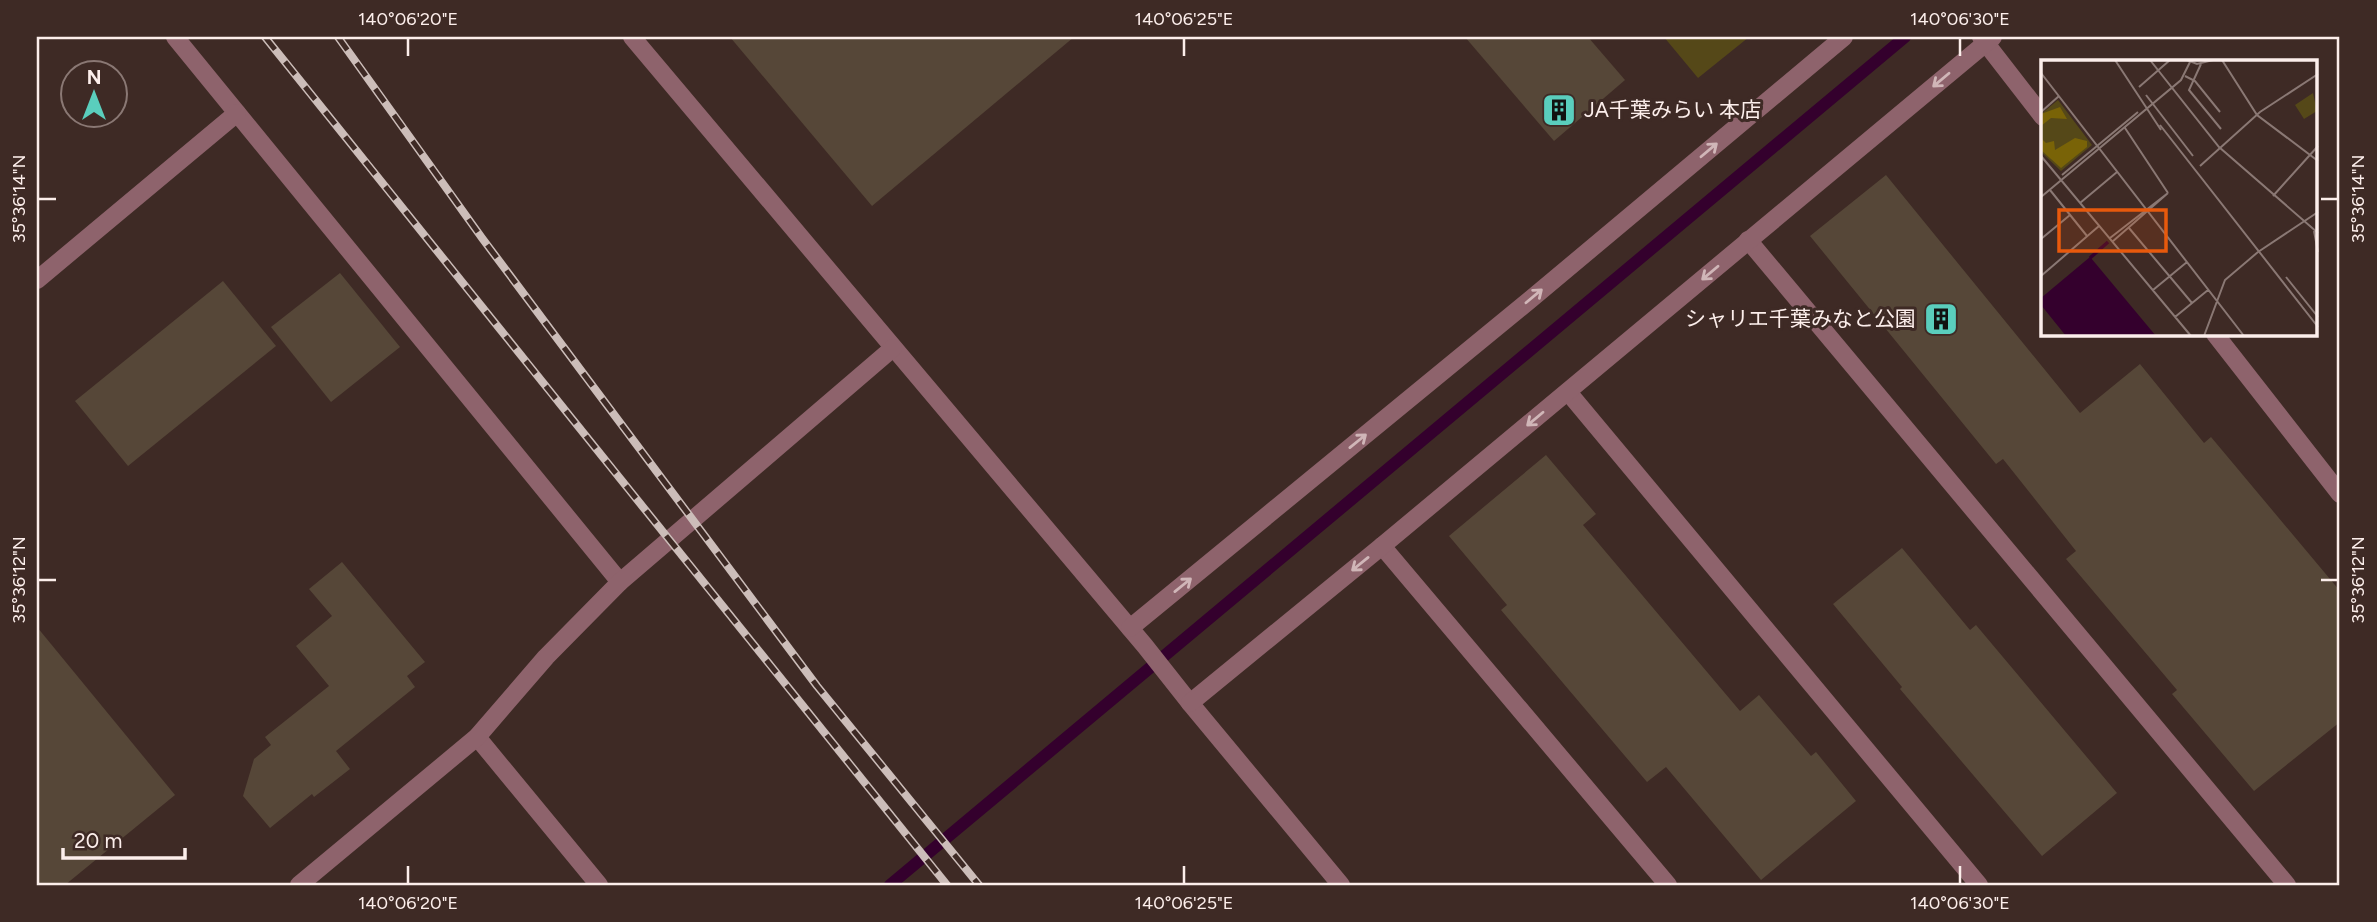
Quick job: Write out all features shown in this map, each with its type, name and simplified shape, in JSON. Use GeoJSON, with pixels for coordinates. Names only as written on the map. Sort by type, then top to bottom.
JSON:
{"type":"FeatureCollection","features":[{"type":"Feature","properties":{"kind":"street"},"geometry":{"type":"LineString","coordinates":[[175,37],[620,582]]}},
{"type":"Feature","properties":{"kind":"street"},"geometry":{"type":"LineString","coordinates":[[632,37],[1130,628],[1341,885]]}},
{"type":"Feature","properties":{"kind":"street"},"geometry":{"type":"LineString","coordinates":[[1130,628],[1531,299],[1844,37]]}},
{"type":"Feature","properties":{"kind":"street"},"geometry":{"type":"LineString","coordinates":[[1189,703],[1568,392],[1986,39],[2041,114]]}},
{"type":"Feature","properties":{"kind":"street"},"geometry":{"type":"LineString","coordinates":[[37,280],[237,113]]}},
{"type":"Feature","properties":{"kind":"street"},"geometry":{"type":"LineString","coordinates":[[1748,240],[2287,885]]}},
{"type":"Feature","properties":{"kind":"street"},"geometry":{"type":"LineString","coordinates":[[2217,336],[2340,494]]}},
{"type":"Feature","properties":{"kind":"street"},"geometry":{"type":"LineString","coordinates":[[299,885],[477,737],[546,657],[620,582],[893,348]]}},
{"type":"Feature","properties":{"kind":"street"},"geometry":{"type":"LineString","coordinates":[[1568,392],[1979,885]]}},
{"type":"Feature","properties":{"kind":"street"},"geometry":{"type":"LineString","coordinates":[[1382,546],[1668,885]]}},
{"type":"Feature","properties":{"kind":"street"},"geometry":{"type":"LineString","coordinates":[[477,737],[600,885]]}},
{"type":"Feature","properties":{"kind":"shaded area"},"geometry":{"type":"Polygon","coordinates":[[[1664,37],[1749,37],[1698,78],[1664,37]]]}},
{"type":"Feature","properties":{"kind":"building"},"geometry":{"type":"Polygon","coordinates":[[[730,37],[1074,37],[872,206],[730,37]]]}},
{"type":"Feature","properties":{"kind":"building","name":"JA千葉みらい 本店"},"geometry":{"type":"Polygon","coordinates":[[[1465,37],[1588,37],[1625,80],[1554,141],[1465,37]]]}},
{"type":"Feature","properties":{"kind":"building"},"geometry":{"type":"Polygon","coordinates":[[[1886,175],[2080,413],[2140,364],[2204,443],[2211,437],[2340,591],[2340,722],[2254,791],[2172,694],[2177,690],[2066,559],[2076,551],[2003,459],[1996,464],[1810,236],[1886,175]]]}},
{"type":"Feature","properties":{"kind":"building"},"geometry":{"type":"Polygon","coordinates":[[[340,273],[400,347],[331,402],[271,327],[340,273]]]}},
{"type":"Feature","properties":{"kind":"building"},"geometry":{"type":"Polygon","coordinates":[[[223,281],[276,346],[128,466],[75,401],[223,281]]]}},
{"type":"Feature","properties":{"kind":"building"},"geometry":{"type":"Polygon","coordinates":[[[1546,455],[1596,514],[1583,525],[1740,711],[1759,695],[1811,756],[1816,752],[1856,801],[1761,880],[1666,767],[1647,782],[1501,610],[1507,605],[1449,536],[1546,455]]]}},
{"type":"Feature","properties":{"kind":"building"},"geometry":{"type":"Polygon","coordinates":[[[1902,548],[1970,630],[1976,625],[2117,793],[2042,856],[1900,689],[1902,687],[1833,604],[1902,548]]]}},
{"type":"Feature","properties":{"kind":"building"},"geometry":{"type":"Polygon","coordinates":[[[342,562],[425,662],[407,676],[415,687],[336,751],[350,769],[314,797],[312,794],[270,828],[243,796],[254,759],[271,745],[265,737],[329,686],[296,646],[332,616],[309,589],[342,562]]]}},
{"type":"Feature","properties":{"kind":"building"},"geometry":{"type":"Polygon","coordinates":[[[37,627],[175,795],[65,885],[37,885],[37,627]]]}},
{"type":"Feature","properties":{"kind":"waterway"},"geometry":{"type":"LineString","coordinates":[[890,885],[1905,37]]}},
{"type":"Feature","properties":{"kind":"railway"},"geometry":{"type":"LineString","coordinates":[[265,37],[947,885]]}},
{"type":"Feature","properties":{"kind":"railway"},"geometry":{"type":"LineString","coordinates":[[338,37],[482,238],[817,686],[979,885]]}},
{"type":"Feature","properties":{"kind":"place","name":"JA千葉みらい 本店"},"geometry":{"type":"Point","coordinates":[1559,110]}},
{"type":"Feature","properties":{"kind":"place","name":"シャリエ千葉みなと公園"},"geometry":{"type":"Point","coordinates":[1941,319]}}]}
